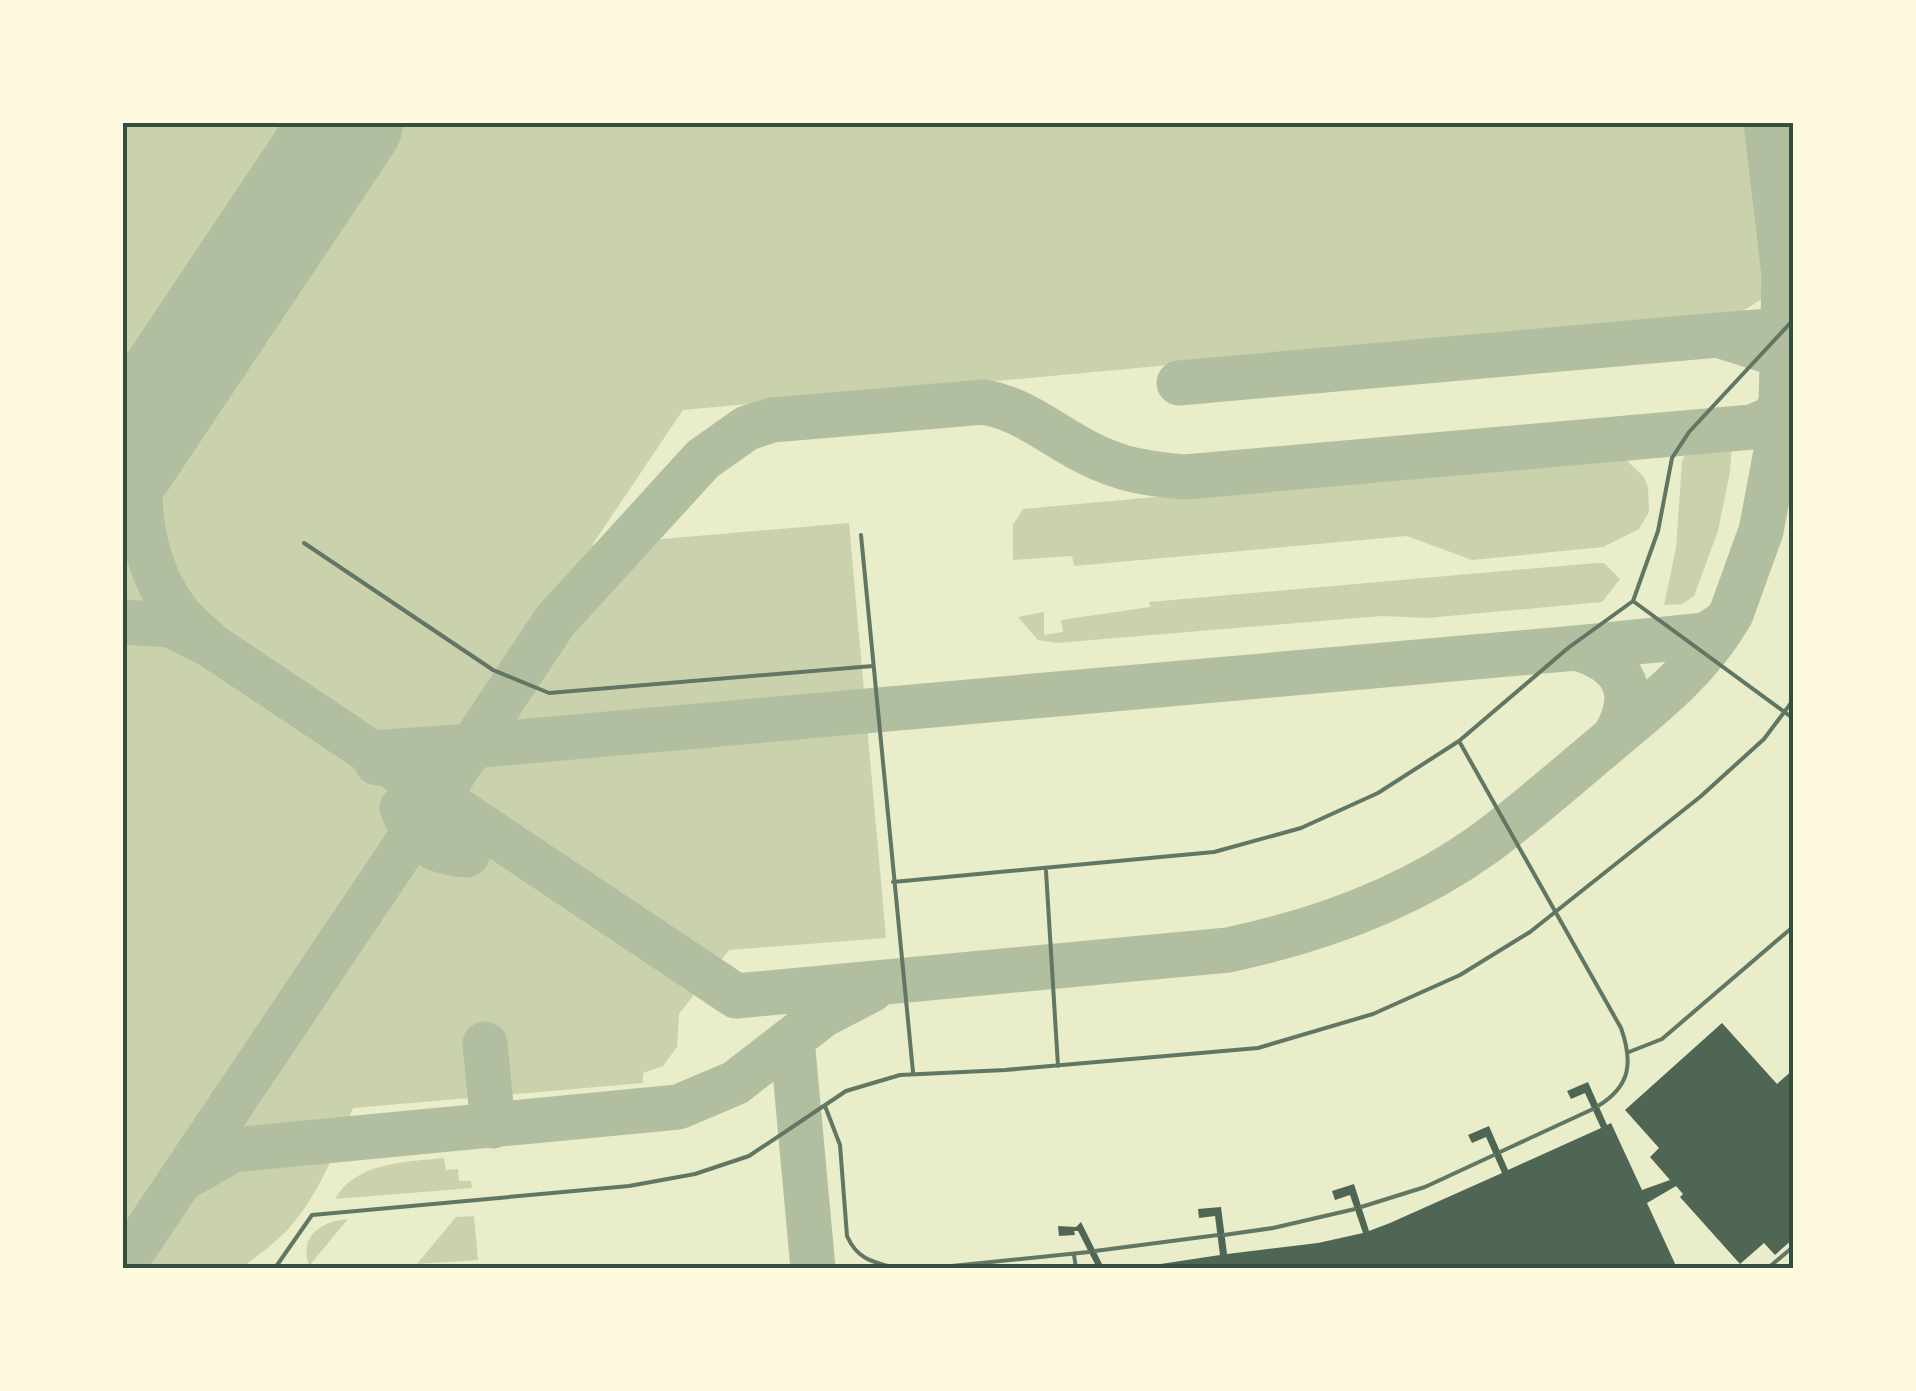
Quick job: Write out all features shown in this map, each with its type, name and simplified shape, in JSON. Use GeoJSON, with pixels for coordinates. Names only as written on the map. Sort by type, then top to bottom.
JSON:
{"type":"FeatureCollection","features":[{"type":"Feature","properties":{"kind":"lane"},"geometry":{"type":"LineString","coordinates":[[893,882],[1214,852],[1301,828],[1378,793],[1459,741],[1568,648],[1632,600],[1658,531],[1672,458],[1689,432],[1794,319]]}},
{"type":"Feature","properties":{"kind":"lane"},"geometry":{"type":"LineString","coordinates":[[861,535],[914,1075]]}},
{"type":"Feature","properties":{"kind":"lane"},"geometry":{"type":"LineString","coordinates":[[304,543],[493,670],[533,690],[549,693],[872,666]]}},
{"type":"Feature","properties":{"kind":"lane"},"geometry":{"type":"LineString","coordinates":[[1632,600],[1794,718]]}},
{"type":"Feature","properties":{"kind":"lane"},"geometry":{"type":"LineString","coordinates":[[275,1268],[312,1214],[629,1186],[695,1174],[749,1156],[846,1091],[900,1075],[1258,1048],[1373,1014],[1460,975],[1530,932],[1700,797],[1764,739],[1794,699]]}},
{"type":"Feature","properties":{"kind":"lane"},"geometry":{"type":"LineString","coordinates":[[932,1268],[1221,1235],[1288,1225],[1358,1208],[1425,1187],[1610,1098],[1625,1078],[1629,1052],[1620,1028],[1459,741]]}},
{"type":"Feature","properties":{"kind":"lane"},"geometry":{"type":"LineString","coordinates":[[1046,869],[1058,1066]]}},
{"type":"Feature","properties":{"kind":"lane"},"geometry":{"type":"LineString","coordinates":[[1629,1052],[1662,1039],[1794,926]]}},
{"type":"Feature","properties":{"kind":"lane"},"geometry":{"type":"LineString","coordinates":[[824,1105],[840,1145],[847,1236],[853,1250],[864,1260],[895,1268]]}},
{"type":"Feature","properties":{"kind":"lane"},"geometry":{"type":"LineString","coordinates":[[1768,1268],[1794,1246]]}},
{"type":"Feature","properties":{"kind":"lane"},"geometry":{"type":"LineString","coordinates":[[1074,1254],[1076,1268]]}},
{"type":"Feature","properties":{"kind":"green space"},"geometry":{"type":"Polygon","coordinates":[[[122,123],[1793,123],[1793,280],[1741,312],[683,410],[592,545],[849,523],[886,938],[729,950],[679,1014],[677,1047],[663,1066],[643,1073],[643,1083],[353,1108],[326,1170],[301,1214],[242,1268],[123,1268],[122,123]]]}},
{"type":"Feature","properties":{"kind":"green space"},"geometry":{"type":"Polygon","coordinates":[[[1732,445],[1718,531],[1694,596],[1682,604],[1664,605],[1676,548],[1682,462],[1687,450],[1732,445]]]}},
{"type":"Feature","properties":{"kind":"green space"},"geometry":{"type":"Polygon","coordinates":[[[1621,455],[1644,477],[1649,512],[1639,529],[1603,547],[1472,560],[1407,536],[1074,566],[1072,556],[1013,560],[1013,525],[1023,509],[1621,455]]]}},
{"type":"Feature","properties":{"kind":"green space"},"geometry":{"type":"Polygon","coordinates":[[[1604,563],[1620,579],[1602,602],[1056,643],[1038,640],[1018,617],[1044,612],[1044,635],[1063,632],[1061,620],[1150,607],[1149,602],[1604,563]]]}},
{"type":"Feature","properties":{"kind":"green space"},"geometry":{"type":"Polygon","coordinates":[[[444,1158],[446,1170],[458,1169],[459,1181],[471,1181],[472,1188],[335,1199],[344,1187],[368,1171],[444,1158]]]}},
{"type":"Feature","properties":{"kind":"green space"},"geometry":{"type":"Polygon","coordinates":[[[474,1216],[478,1260],[417,1264],[456,1217],[474,1216]]]}},
{"type":"Feature","properties":{"kind":"green space"},"geometry":{"type":"Polygon","coordinates":[[[348,1219],[309,1266],[307,1246],[314,1232],[329,1223],[348,1219]]]}},
{"type":"Feature","properties":{"kind":"building"},"geometry":{"type":"Polygon","coordinates":[[[1722,1023],[1777,1084],[1794,1069],[1794,1238],[1775,1255],[1764,1243],[1740,1264],[1680,1197],[1683,1194],[1676,1186],[1647,1203],[1677,1268],[1134,1268],[1220,1255],[1215,1216],[1199,1218],[1198,1209],[1221,1207],[1227,1254],[1318,1243],[1363,1233],[1350,1195],[1335,1200],[1332,1191],[1354,1184],[1369,1231],[1390,1223],[1502,1173],[1486,1137],[1472,1143],[1468,1135],[1489,1126],[1508,1170],[1601,1128],[1585,1093],[1571,1099],[1567,1091],[1588,1082],[1642,1190],[1670,1180],[1650,1157],[1659,1148],[1625,1110],[1722,1023]]]}},
{"type":"Feature","properties":{"kind":"building"},"geometry":{"type":"Polygon","coordinates":[[[1081,1222],[1104,1268],[1097,1268],[1078,1231],[1074,1231],[1075,1235],[1059,1236],[1058,1226],[1076,1227],[1081,1222]]]}},
{"type":"Feature","properties":{"kind":"taxiway"},"geometry":{"type":"LineString","coordinates":[[122,1267],[472,746],[1576,648],[1706,635],[1723,624],[1731,614],[1761,531],[1779,436],[1784,275],[1766,122]]}},
{"type":"Feature","properties":{"kind":"taxiway"},"geometry":{"type":"LineString","coordinates":[[1179,383],[1718,335],[1784,330],[1780,342],[1765,350],[1718,335]]}},
{"type":"Feature","properties":{"kind":"taxiway"},"geometry":{"type":"LineString","coordinates":[[191,358],[153,430],[141,485],[148,553],[166,595],[182,617],[212,646],[736,996],[1228,950],[1360,911],[1452,865],[1513,822],[1672,687],[1728,619]]}},
{"type":"Feature","properties":{"kind":"taxiway"},"geometry":{"type":"LineString","coordinates":[[377,763],[372,753],[472,746],[555,621],[703,459],[747,428],[772,420],[984,402],[1025,416],[1100,459],[1147,473],[1185,477],[1752,427],[1771,419],[1781,406]]}},
{"type":"Feature","properties":{"kind":"taxiway"},"geometry":{"type":"LineString","coordinates":[[122,622],[170,625],[206,643]]}},
{"type":"Feature","properties":{"kind":"taxiway"},"geometry":{"type":"LineString","coordinates":[[1576,648],[1606,661],[1623,681],[1626,706],[1614,737]]}},
{"type":"Feature","properties":{"kind":"taxiway"},"geometry":{"type":"LineString","coordinates":[[402,808],[412,829],[426,843],[467,855]]}},
{"type":"Feature","properties":{"kind":"taxiway"},"geometry":{"type":"LineString","coordinates":[[189,1175],[233,1150],[678,1107],[735,1083],[823,1015],[871,990]]}},
{"type":"Feature","properties":{"kind":"taxiway"},"geometry":{"type":"LineString","coordinates":[[792,1039],[813,1268]]}},
{"type":"Feature","properties":{"kind":"taxiway"},"geometry":{"type":"LineString","coordinates":[[485,1044],[493,1126]]}},
{"type":"Feature","properties":{"kind":"runway"},"geometry":{"type":"LineString","coordinates":[[122,460],[348,122]]}}]}
